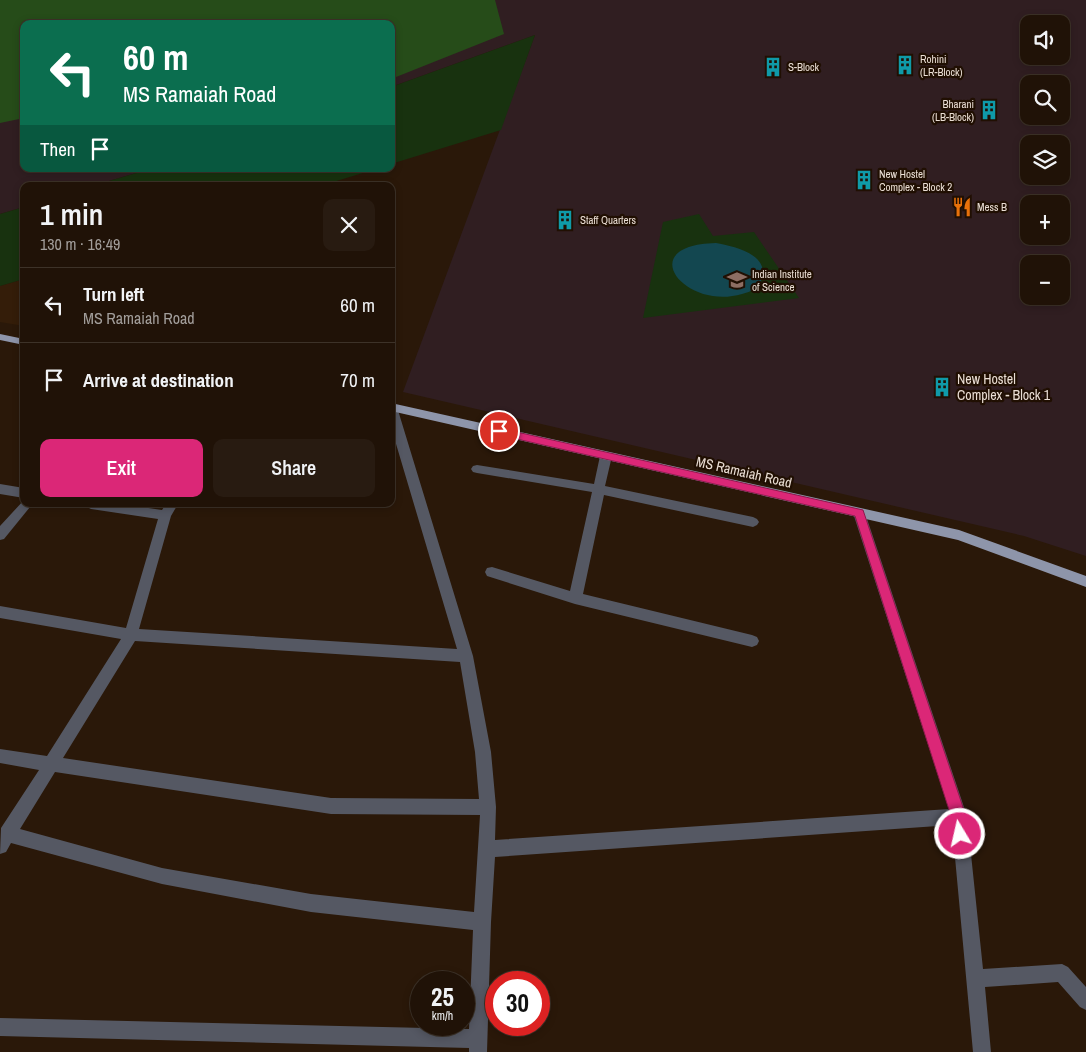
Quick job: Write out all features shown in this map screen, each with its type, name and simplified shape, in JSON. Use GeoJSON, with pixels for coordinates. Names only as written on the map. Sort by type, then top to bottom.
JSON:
{"type":"FeatureCollection","features":[{"type":"Feature","properties":{"kind":"main road"},"geometry":{"type":"LineString","coordinates":[[0,337],[20,341]]}},
{"type":"Feature","properties":{"kind":"main road","name":"MS Ramaiah Road"},"geometry":{"type":"LineString","coordinates":[[395,408],[959,535],[1086,582]]}},
{"type":"Feature","properties":{"kind":"street"},"geometry":{"type":"LineString","coordinates":[[0,1026],[479,1046],[482,922],[488,849],[488,807],[483,752],[466,656],[395,420]]}},
{"type":"Feature","properties":{"kind":"street"},"geometry":{"type":"LineString","coordinates":[[575,598],[606,456]]}},
{"type":"Feature","properties":{"kind":"street"},"geometry":{"type":"LineString","coordinates":[[477,469],[599,489],[753,522]]}},
{"type":"Feature","properties":{"kind":"street"},"geometry":{"type":"LineString","coordinates":[[0,489],[20,493]]}},
{"type":"Feature","properties":{"kind":"street"},"geometry":{"type":"LineString","coordinates":[[0,535],[23,507]]}},
{"type":"Feature","properties":{"kind":"street"},"geometry":{"type":"LineString","coordinates":[[137,507],[168,509],[131,634],[4,840],[162,876],[311,903],[482,922]]}},
{"type":"Feature","properties":{"kind":"street"},"geometry":{"type":"LineString","coordinates":[[860,513],[958,816],[982,1052]]}},
{"type":"Feature","properties":{"kind":"street"},"geometry":{"type":"LineString","coordinates":[[492,572],[575,598],[752,642]]}},
{"type":"Feature","properties":{"kind":"street"},"geometry":{"type":"LineString","coordinates":[[0,612],[131,634],[466,656]]}},
{"type":"Feature","properties":{"kind":"street"},"geometry":{"type":"LineString","coordinates":[[0,756],[331,806],[488,807]]}},
{"type":"Feature","properties":{"kind":"street"},"geometry":{"type":"LineString","coordinates":[[488,849],[958,816]]}},
{"type":"Feature","properties":{"kind":"street"},"geometry":{"type":"LineString","coordinates":[[974,979],[1062,974],[1086,1001]]}},
{"type":"Feature","properties":{"kind":"shaded area","name":"Indian Institute of Science"},"geometry":{"type":"Polygon","coordinates":[[[0,0],[1086,0],[1086,556],[1024,536],[403,392],[535,35],[395,86],[395,20],[20,20],[20,172],[140,172],[106,182],[20,182],[20,208],[0,214],[0,0]]]}},
{"type":"Feature","properties":{"kind":"shaded area"},"geometry":{"type":"Polygon","coordinates":[[[20,280],[20,325],[0,322],[0,286],[20,280]]]}},
{"type":"Feature","properties":{"kind":"green space"},"geometry":{"type":"Polygon","coordinates":[[[0,0],[495,0],[504,34],[395,77],[395,20],[20,20],[20,119],[0,123],[0,0]]]}},
{"type":"Feature","properties":{"kind":"green space"},"geometry":{"type":"Polygon","coordinates":[[[535,35],[501,130],[395,163],[395,86],[535,35]]]}},
{"type":"Feature","properties":{"kind":"green space"},"geometry":{"type":"Polygon","coordinates":[[[140,172],[366,172],[333,182],[106,182],[140,172]]]}},
{"type":"Feature","properties":{"kind":"green space"},"geometry":{"type":"Polygon","coordinates":[[[20,208],[20,280],[0,286],[0,214],[20,208]]]}},
{"type":"Feature","properties":{"kind":"green space"},"geometry":{"type":"Polygon","coordinates":[[[699,214],[713,236],[754,232],[799,298],[643,318],[663,222],[699,214]]]}},
{"type":"Feature","properties":{"kind":"water"},"geometry":{"type":"Polygon","coordinates":[[[716,243],[740,249],[755,257],[763,270],[761,281],[757,286],[742,294],[721,297],[702,293],[687,286],[676,276],[672,264],[677,254],[691,246],[716,243]]]}},
{"type":"Feature","properties":{"kind":"place","name":"Rohini (LR-Block)"},"geometry":{"type":"Point","coordinates":[905,65]}},
{"type":"Feature","properties":{"kind":"place","name":"S-Block"},"geometry":{"type":"Point","coordinates":[773,67]}},
{"type":"Feature","properties":{"kind":"place","name":"Bharani (LB-Block)"},"geometry":{"type":"Point","coordinates":[989,110]}},
{"type":"Feature","properties":{"kind":"place","name":"New Hostel Complex - Block 2"},"geometry":{"type":"Point","coordinates":[864,180]}},
{"type":"Feature","properties":{"kind":"place","name":"Mess B"},"geometry":{"type":"Point","coordinates":[962,207]}},
{"type":"Feature","properties":{"kind":"place","name":"Staff Quarters"},"geometry":{"type":"Point","coordinates":[565,220]}},
{"type":"Feature","properties":{"kind":"place","name":"Indian Institute of Science"},"geometry":{"type":"Point","coordinates":[737,280]}},
{"type":"Feature","properties":{"kind":"place","name":"New Hostel Complex - Block 1"},"geometry":{"type":"Point","coordinates":[942,387]}},
{"type":"Feature","properties":{"kind":"route"},"geometry":{"type":"LineString","coordinates":[[499,431],[860,513],[958,816],[960,834]]}}]}
